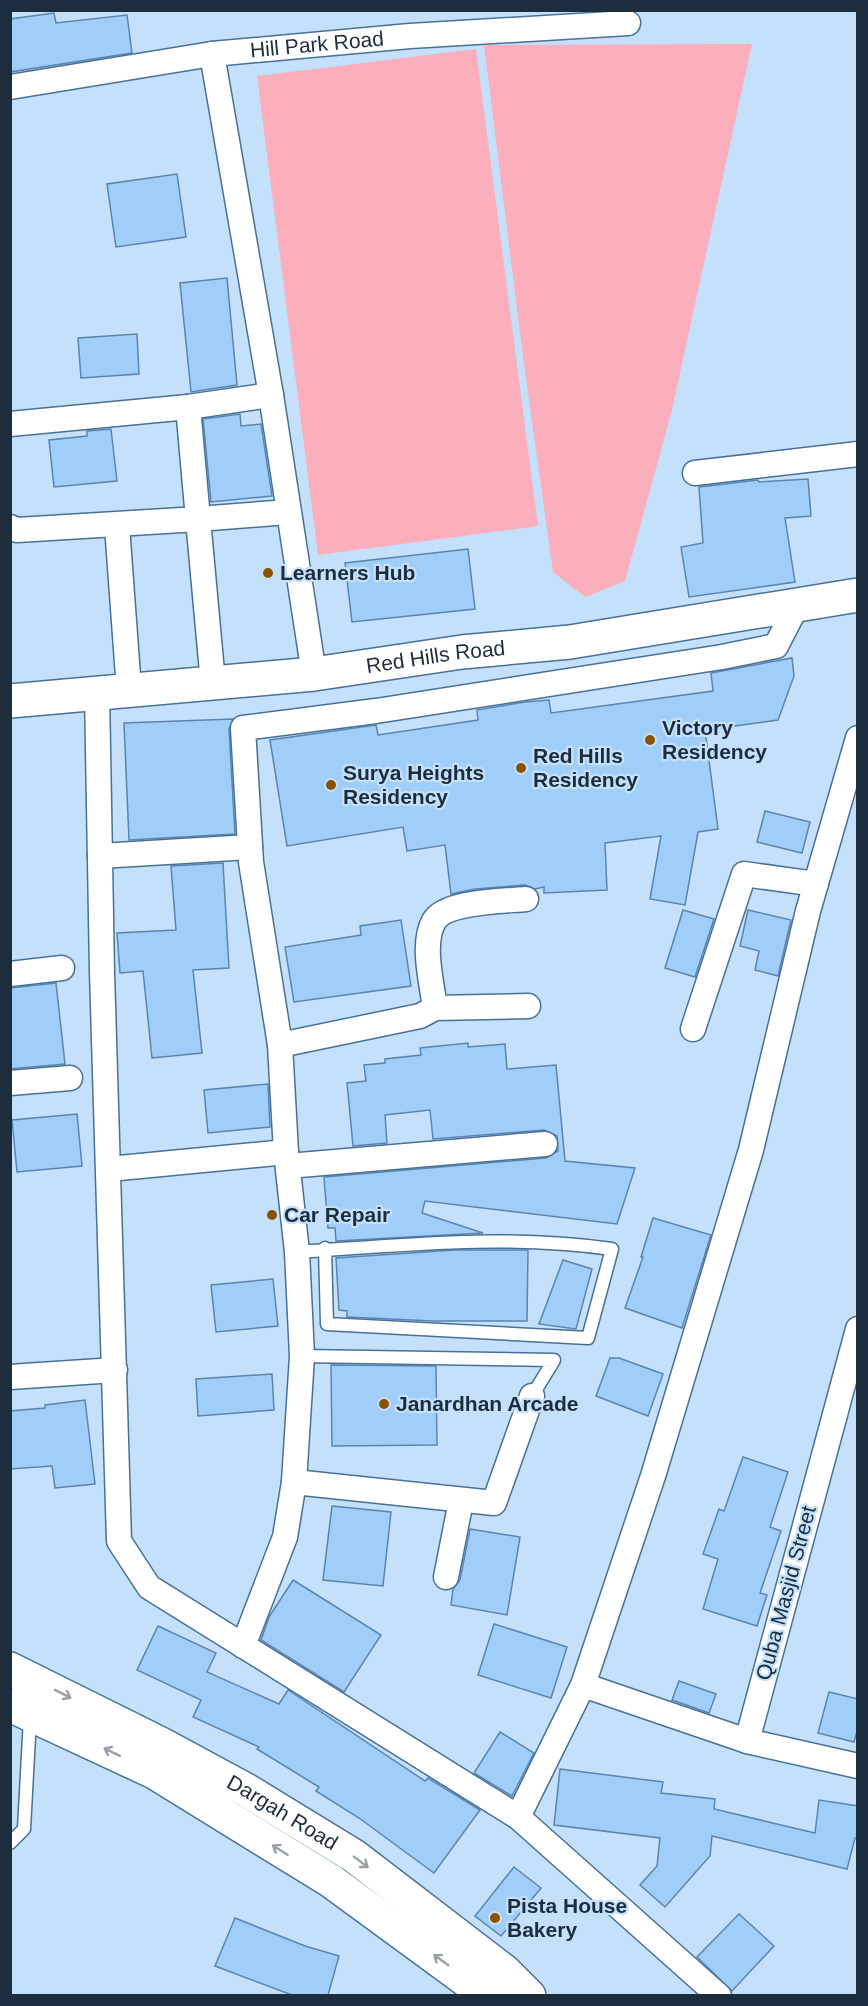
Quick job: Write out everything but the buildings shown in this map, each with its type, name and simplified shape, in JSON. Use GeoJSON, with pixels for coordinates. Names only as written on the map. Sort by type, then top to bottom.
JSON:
{"type":"FeatureCollection","features":[{"type":"Feature","properties":{"kind":"main road","name":"Red Hills Road"},"geometry":{"type":"LineString","coordinates":[[10,701],[314,674],[462,652],[570,642],[858,595]]}},
{"type":"Feature","properties":{"kind":"main road","name":"Dargah Road"},"geometry":{"type":"LineString","coordinates":[[10,1669],[190,1759],[354,1856],[504,1971],[529,1995]]}},
{"type":"Feature","properties":{"kind":"main road","name":"Dargah Road"},"geometry":{"type":"LineString","coordinates":[[20,1709],[154,1772],[331,1881],[488,1995]]}},
{"type":"Feature","properties":{"kind":"street","name":"Hill Park Road"},"geometry":{"type":"LineString","coordinates":[[10,87],[212,54],[410,36],[628,23]]}},
{"type":"Feature","properties":{"kind":"street"},"geometry":{"type":"LineString","coordinates":[[212,54],[271,395],[314,674]]}},
{"type":"Feature","properties":{"kind":"street"},"geometry":{"type":"LineString","coordinates":[[10,424],[188,407],[271,395]]}},
{"type":"Feature","properties":{"kind":"street"},"geometry":{"type":"LineString","coordinates":[[188,407],[213,683]]}},
{"type":"Feature","properties":{"kind":"street"},"geometry":{"type":"LineString","coordinates":[[695,472],[858,454]]}},
{"type":"Feature","properties":{"kind":"street"},"geometry":{"type":"LineString","coordinates":[[10,527],[17,530],[117,526],[288,512]]}},
{"type":"Feature","properties":{"kind":"street"},"geometry":{"type":"LineString","coordinates":[[117,526],[113,692],[100,856],[119,1540],[149,1587],[518,1817],[719,1995]]}},
{"type":"Feature","properties":{"kind":"street"},"geometry":{"type":"LineString","coordinates":[[243,1646],[285,1537],[294,1482],[302,1356],[297,1252],[287,1159],[280,1045],[250,847],[243,728],[445,700],[722,657],[776,646],[796,606]]}},
{"type":"Feature","properties":{"kind":"street"},"geometry":{"type":"LineString","coordinates":[[518,1817],[583,1685],[653,1476],[751,1150],[816,884],[858,738]]}},
{"type":"Feature","properties":{"kind":"street"},"geometry":{"type":"LineString","coordinates":[[100,856],[250,847]]}},
{"type":"Feature","properties":{"kind":"street"},"geometry":{"type":"LineString","coordinates":[[693,1029],[744,874],[816,884]]}},
{"type":"Feature","properties":{"kind":"street"},"geometry":{"type":"LineString","coordinates":[[435,1008],[429,956],[429,935],[434,919],[449,909],[526,899]]}},
{"type":"Feature","properties":{"kind":"street"},"geometry":{"type":"LineString","coordinates":[[10,974],[62,968]]}},
{"type":"Feature","properties":{"kind":"street"},"geometry":{"type":"LineString","coordinates":[[280,1045],[420,1016],[435,1008],[528,1006]]}},
{"type":"Feature","properties":{"kind":"street"},"geometry":{"type":"LineString","coordinates":[[10,1083],[70,1078]]}},
{"type":"Feature","properties":{"kind":"street"},"geometry":{"type":"LineString","coordinates":[[109,1169],[545,1144]]}},
{"type":"Feature","properties":{"kind":"street","name":"Quba Masjid Street"},"geometry":{"type":"LineString","coordinates":[[747,1741],[856,1332]]}},
{"type":"Feature","properties":{"kind":"street"},"geometry":{"type":"LineString","coordinates":[[10,1377],[115,1370]]}},
{"type":"Feature","properties":{"kind":"street"},"geometry":{"type":"LineString","coordinates":[[294,1482],[494,1503],[532,1396]]}},
{"type":"Feature","properties":{"kind":"street"},"geometry":{"type":"LineString","coordinates":[[446,1577],[460,1501]]}},
{"type":"Feature","properties":{"kind":"street"},"geometry":{"type":"LineString","coordinates":[[583,1685],[747,1741],[858,1766]]}},
{"type":"Feature","properties":{"kind":"lane"},"geometry":{"type":"LineString","coordinates":[[297,1252],[325,1248],[479,1240],[555,1241],[612,1249],[588,1338],[327,1324],[325,1248]]}},
{"type":"Feature","properties":{"kind":"lane"},"geometry":{"type":"LineString","coordinates":[[302,1356],[554,1360],[532,1396]]}},
{"type":"Feature","properties":{"kind":"lane"},"geometry":{"type":"LineString","coordinates":[[10,1843],[24,1829],[20,1709]]}},
{"type":"Feature","properties":{"kind":"shaded area"},"geometry":{"type":"Polygon","coordinates":[[[752,44],[671,414],[625,581],[585,597],[553,572],[523,357],[484,45],[752,44]]]}},
{"type":"Feature","properties":{"kind":"shaded area"},"geometry":{"type":"Polygon","coordinates":[[[476,49],[538,526],[318,555],[257,76],[476,49]]]}},
{"type":"Feature","properties":{"kind":"place","name":"Learners Hub"},"geometry":{"type":"Point","coordinates":[268,573]}},
{"type":"Feature","properties":{"kind":"place","name":"Victory Residency"},"geometry":{"type":"Point","coordinates":[650,740]}},
{"type":"Feature","properties":{"kind":"place","name":"Red Hills Residency"},"geometry":{"type":"Point","coordinates":[521,768]}},
{"type":"Feature","properties":{"kind":"place","name":"Surya Heights Residency"},"geometry":{"type":"Point","coordinates":[331,785]}},
{"type":"Feature","properties":{"kind":"place","name":"Car Repair"},"geometry":{"type":"Point","coordinates":[272,1215]}},
{"type":"Feature","properties":{"kind":"place","name":"Janardhan Arcade"},"geometry":{"type":"Point","coordinates":[384,1404]}},
{"type":"Feature","properties":{"kind":"place","name":"Pista House Bakery"},"geometry":{"type":"Point","coordinates":[495,1918]}}]}
